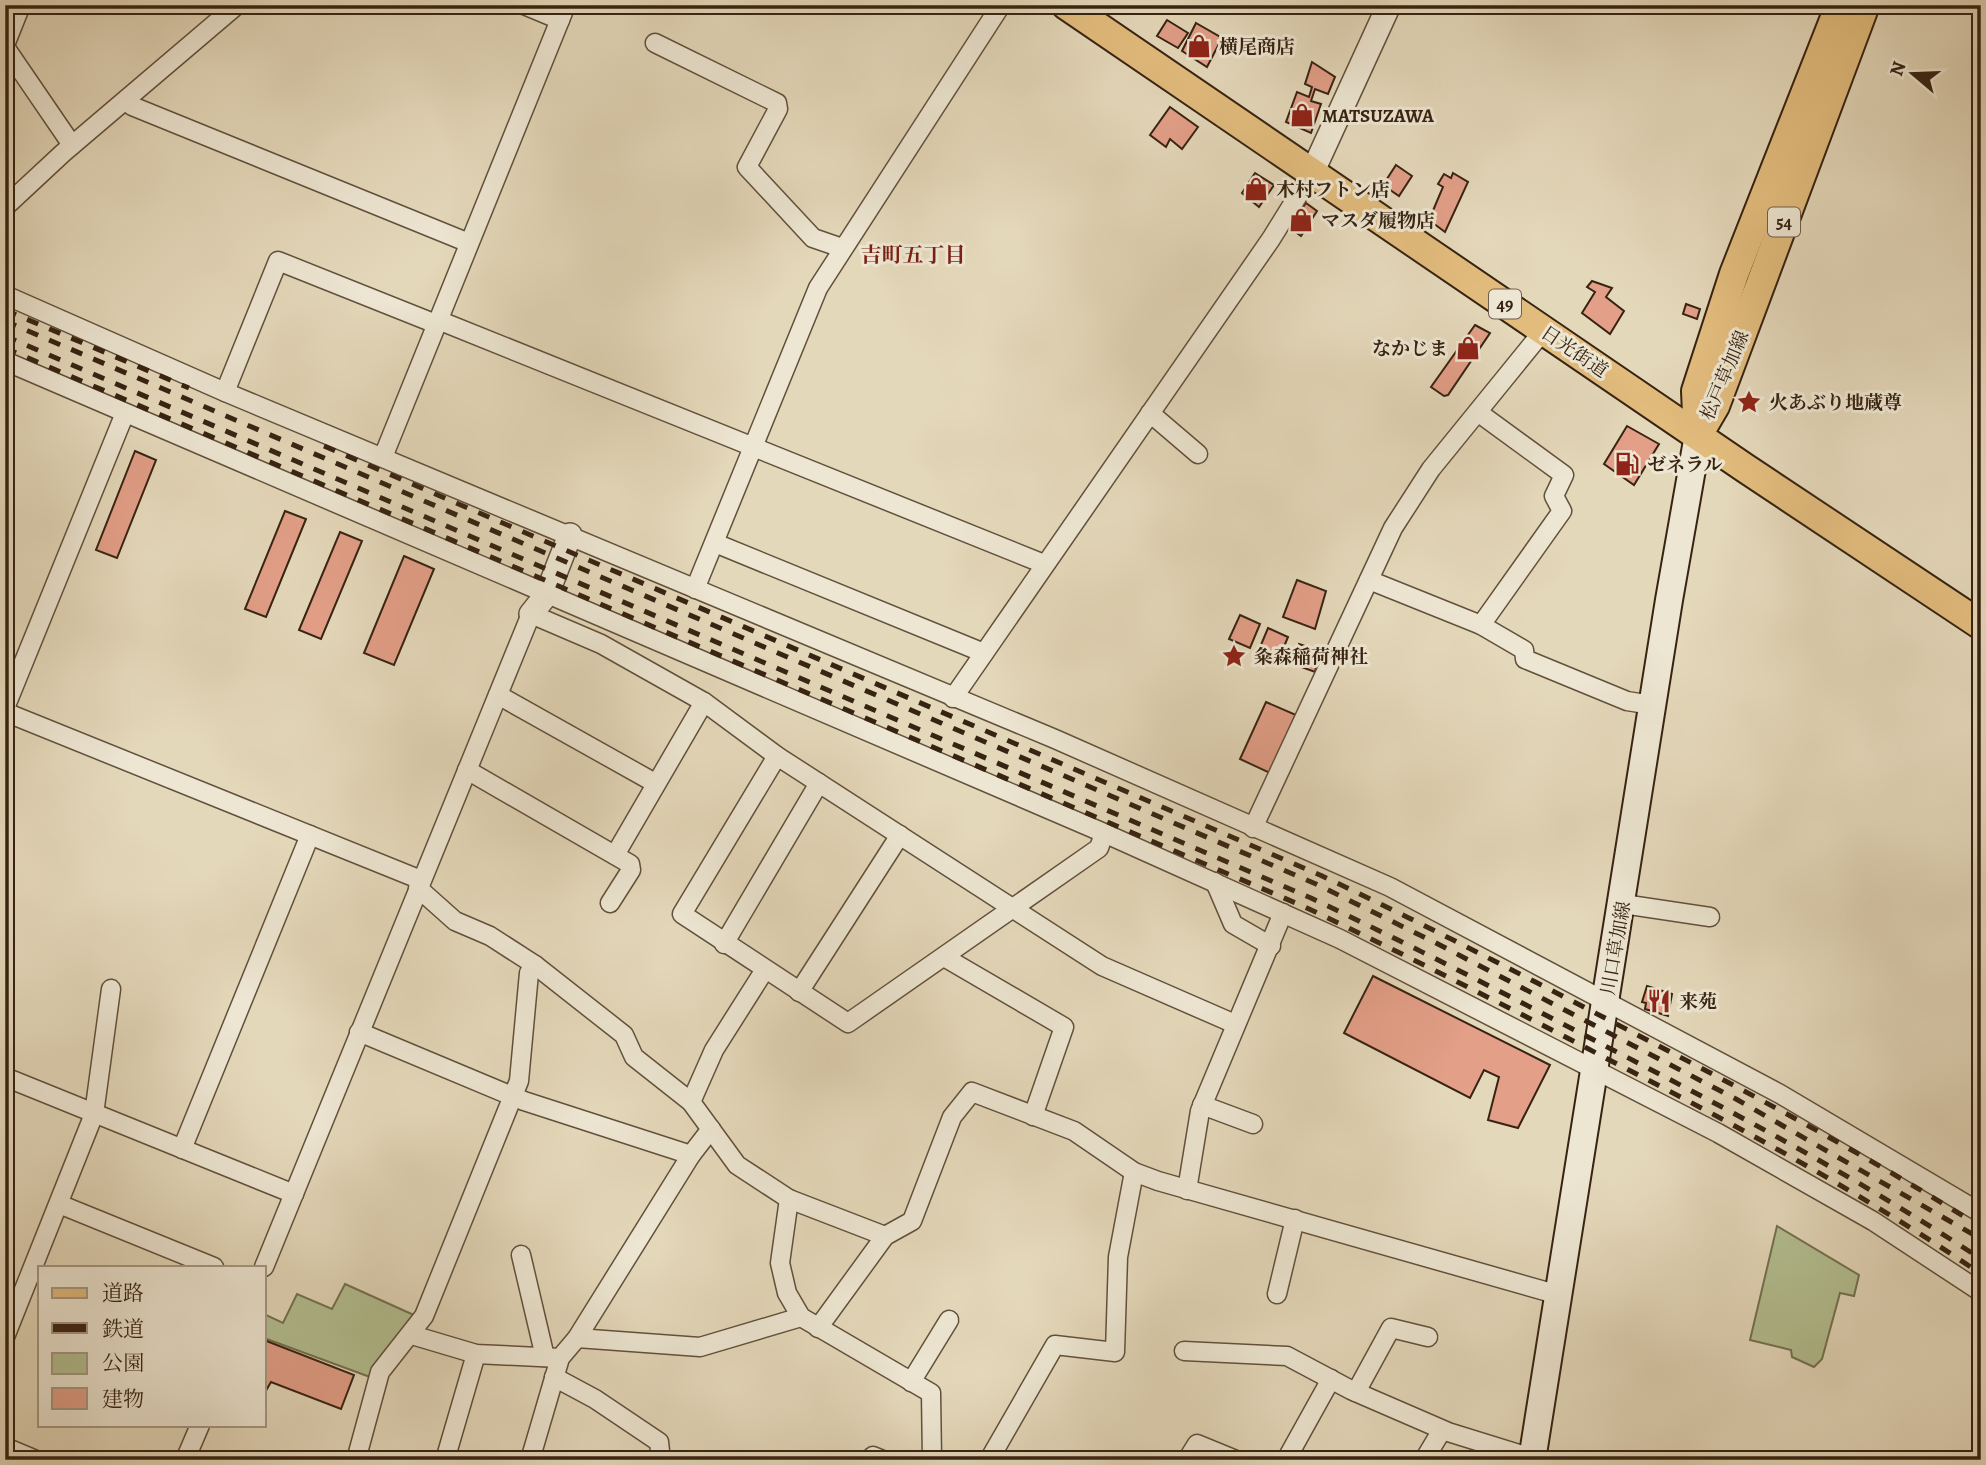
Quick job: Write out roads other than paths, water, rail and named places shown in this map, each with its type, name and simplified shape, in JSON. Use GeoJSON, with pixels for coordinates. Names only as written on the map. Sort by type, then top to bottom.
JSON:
{"type":"FeatureCollection","features":[{"type":"Feature","properties":{"kind":"main road","name":"日光街道"},"geometry":{"type":"LineString","coordinates":[[1066,5],[1981,625]]}},
{"type":"Feature","properties":{"kind":"main road","name":"松戸草加線"},"geometry":{"type":"LineString","coordinates":[[1698,435],[1696,391],[1734,274],[1840,5]]}},
{"type":"Feature","properties":{"kind":"main road","name":"松戸草加線"},"geometry":{"type":"LineString","coordinates":[[1698,435],[1716,406],[1865,5]]}},
{"type":"Feature","properties":{"kind":"main road","name":"川口草加線"},"geometry":{"type":"LineString","coordinates":[[1532,1459],[1623,904],[1652,705],[1698,435]]}},
{"type":"Feature","properties":{"kind":"street"},"geometry":{"type":"LineString","coordinates":[[21,5],[5,46],[72,145]]}},
{"type":"Feature","properties":{"kind":"street"},"geometry":{"type":"LineString","coordinates":[[5,207],[72,145],[237,5]]}},
{"type":"Feature","properties":{"kind":"street"},"geometry":{"type":"LineString","coordinates":[[383,457],[563,13],[524,5]]}},
{"type":"Feature","properties":{"kind":"street"},"geometry":{"type":"LineString","coordinates":[[695,589],[818,288],[1001,5]]}},
{"type":"Feature","properties":{"kind":"street"},"geometry":{"type":"LineString","coordinates":[[953,698],[1271,239],[1312,173],[1389,5]]}},
{"type":"Feature","properties":{"kind":"street"},"geometry":{"type":"LineString","coordinates":[[655,43],[777,103],[778,109],[747,167],[813,238],[842,248]]}},
{"type":"Feature","properties":{"kind":"street"},"geometry":{"type":"LineString","coordinates":[[127,99],[132,106],[468,243]]}},
{"type":"Feature","properties":{"kind":"street"},"geometry":{"type":"LineString","coordinates":[[225,392],[278,261],[755,446],[1044,564]]}},
{"type":"Feature","properties":{"kind":"street"},"geometry":{"type":"LineString","coordinates":[[5,295],[225,392],[1055,739],[1390,887],[1780,1094],[1981,1213]]}},
{"type":"Feature","properties":{"kind":"street"},"geometry":{"type":"LineString","coordinates":[[1253,828],[1393,528],[1432,469],[1544,330]]}},
{"type":"Feature","properties":{"kind":"street"},"geometry":{"type":"LineString","coordinates":[[5,362],[1104,834],[1283,914],[1460,999],[1802,1180],[1873,1221],[1981,1292]]}},
{"type":"Feature","properties":{"kind":"street"},"geometry":{"type":"LineString","coordinates":[[125,413],[5,710],[310,835],[420,884],[455,921],[490,936],[535,965],[624,1035],[634,1057],[691,1102],[737,1165],[789,1199],[885,1236]]}},
{"type":"Feature","properties":{"kind":"street"},"geometry":{"type":"LineString","coordinates":[[1150,413],[1198,454]]}},
{"type":"Feature","properties":{"kind":"street"},"geometry":{"type":"LineString","coordinates":[[1479,413],[1564,475],[1554,496],[1562,511],[1481,625]]}},
{"type":"Feature","properties":{"kind":"street"},"geometry":{"type":"LineString","coordinates":[[264,1266],[531,614],[547,594],[570,535]]}},
{"type":"Feature","properties":{"kind":"street"},"geometry":{"type":"LineString","coordinates":[[715,543],[984,653]]}},
{"type":"Feature","properties":{"kind":"street"},"geometry":{"type":"LineString","coordinates":[[1370,580],[1481,625],[1524,650],[1525,659],[1628,701],[1652,705]]}},
{"type":"Feature","properties":{"kind":"street"},"geometry":{"type":"LineString","coordinates":[[531,614],[601,644],[704,702],[777,756],[1102,966],[1235,1024]]}},
{"type":"Feature","properties":{"kind":"street"},"geometry":{"type":"LineString","coordinates":[[498,695],[655,783]]}},
{"type":"Feature","properties":{"kind":"street"},"geometry":{"type":"LineString","coordinates":[[615,855],[704,702]]}},
{"type":"Feature","properties":{"kind":"street"},"geometry":{"type":"LineString","coordinates":[[777,756],[682,914],[764,971],[848,1023],[1099,848],[1104,834]]}},
{"type":"Feature","properties":{"kind":"street"},"geometry":{"type":"LineString","coordinates":[[467,770],[630,864],[631,870],[610,903]]}},
{"type":"Feature","properties":{"kind":"street"},"geometry":{"type":"LineString","coordinates":[[724,944],[819,783]]}},
{"type":"Feature","properties":{"kind":"street"},"geometry":{"type":"LineString","coordinates":[[182,1149],[310,835]]}},
{"type":"Feature","properties":{"kind":"street"},"geometry":{"type":"LineString","coordinates":[[799,992],[900,835]]}},
{"type":"Feature","properties":{"kind":"street"},"geometry":{"type":"LineString","coordinates":[[1215,882],[1233,924],[1271,946]]}},
{"type":"Feature","properties":{"kind":"street"},"geometry":{"type":"LineString","coordinates":[[1623,904],[1710,917]]}},
{"type":"Feature","properties":{"kind":"street"},"geometry":{"type":"LineString","coordinates":[[1186,1190],[1202,1105],[1283,914]]}},
{"type":"Feature","properties":{"kind":"street"},"geometry":{"type":"LineString","coordinates":[[944,957],[1064,1027],[1033,1116]]}},
{"type":"Feature","properties":{"kind":"street"},"geometry":{"type":"LineString","coordinates":[[356,1460],[380,1372],[412,1335],[424,1316],[519,1081],[529,973],[535,965]]}},
{"type":"Feature","properties":{"kind":"street"},"geometry":{"type":"LineString","coordinates":[[691,1102],[714,1050],[764,971]]}},
{"type":"Feature","properties":{"kind":"street"},"geometry":{"type":"LineString","coordinates":[[5,1337],[94,1114],[111,989]]}},
{"type":"Feature","properties":{"kind":"street"},"geometry":{"type":"LineString","coordinates":[[359,1032],[513,1097],[691,1155]]}},
{"type":"Feature","properties":{"kind":"street"},"geometry":{"type":"LineString","coordinates":[[5,1098],[9,1079],[294,1194]]}},
{"type":"Feature","properties":{"kind":"street"},"geometry":{"type":"LineString","coordinates":[[818,1328],[885,1236],[912,1221],[952,1117],[972,1092],[1074,1131],[1133,1172],[1186,1190],[1559,1295]]}},
{"type":"Feature","properties":{"kind":"street"},"geometry":{"type":"LineString","coordinates":[[1202,1105],[1253,1124]]}},
{"type":"Feature","properties":{"kind":"street"},"geometry":{"type":"LineString","coordinates":[[412,1335],[476,1354],[553,1358],[577,1338],[691,1155],[711,1129]]}},
{"type":"Feature","properties":{"kind":"street"},"geometry":{"type":"LineString","coordinates":[[989,1460],[1055,1345],[1115,1352],[1118,1257],[1133,1172]]}},
{"type":"Feature","properties":{"kind":"street"},"geometry":{"type":"LineString","coordinates":[[789,1199],[780,1263],[787,1293],[801,1317],[931,1393],[932,1460]]}},
{"type":"Feature","properties":{"kind":"street"},"geometry":{"type":"LineString","coordinates":[[59,1204],[212,1266]]}},
{"type":"Feature","properties":{"kind":"street"},"geometry":{"type":"LineString","coordinates":[[1277,1294],[1295,1219]]}},
{"type":"Feature","properties":{"kind":"street"},"geometry":{"type":"LineString","coordinates":[[521,1255],[553,1358],[554,1377],[530,1460]]}},
{"type":"Feature","properties":{"kind":"street"},"geometry":{"type":"LineString","coordinates":[[577,1338],[700,1347],[801,1317]]}},
{"type":"Feature","properties":{"kind":"street"},"geometry":{"type":"LineString","coordinates":[[911,1382],[949,1320]]}},
{"type":"Feature","properties":{"kind":"street"},"geometry":{"type":"LineString","coordinates":[[1356,1392],[1391,1328],[1428,1337]]}},
{"type":"Feature","properties":{"kind":"street"},"geometry":{"type":"LineString","coordinates":[[1184,1351],[1287,1356],[1356,1392],[1442,1430],[1532,1459]]}},
{"type":"Feature","properties":{"kind":"street"},"geometry":{"type":"LineString","coordinates":[[445,1460],[476,1354]]}},
{"type":"Feature","properties":{"kind":"street"},"geometry":{"type":"LineString","coordinates":[[554,1377],[595,1399],[659,1442],[661,1460]]}},
{"type":"Feature","properties":{"kind":"street"},"geometry":{"type":"LineString","coordinates":[[1286,1460],[1331,1379]]}},
{"type":"Feature","properties":{"kind":"street"},"geometry":{"type":"LineString","coordinates":[[186,1460],[200,1426]]}},
{"type":"Feature","properties":{"kind":"street"},"geometry":{"type":"LineString","coordinates":[[1424,1460],[1442,1430]]}},
{"type":"Feature","properties":{"kind":"street"},"geometry":{"type":"LineString","coordinates":[[1187,1460],[1197,1444],[1236,1460]]}},
{"type":"Feature","properties":{"kind":"street"},"geometry":{"type":"LineString","coordinates":[[5,1447],[36,1460]]}},
{"type":"Feature","properties":{"kind":"railway"},"geometry":{"type":"LineString","coordinates":[[5,310],[189,388]]}},
{"type":"Feature","properties":{"kind":"railway"},"geometry":{"type":"LineString","coordinates":[[5,321],[1316,884],[1434,942],[1736,1099],[1981,1239]]}},
{"type":"Feature","properties":{"kind":"railway"},"geometry":{"type":"LineString","coordinates":[[5,336],[1311,898],[1500,992],[1754,1124],[1846,1176],[1981,1259]]}},
{"type":"Feature","properties":{"kind":"railway"},"geometry":{"type":"LineString","coordinates":[[5,348],[1305,907],[1504,1006],[1760,1140],[1850,1191],[1981,1274]]}},
{"type":"Feature","properties":{"kind":"railway"},"geometry":{"type":"LineString","coordinates":[[324,446],[1320,875],[1475,951],[1718,1077],[1850,1149],[1981,1227]]}},
{"type":"Feature","properties":{"kind":"place","name":"横尾商店"},"geometry":{"type":"Point","coordinates":[1199,46]}},
{"type":"Feature","properties":{"kind":"place","name":"MATSUZAWA"},"geometry":{"type":"Point","coordinates":[1302,115]}},
{"type":"Feature","properties":{"kind":"place","name":"木村フトン店"},"geometry":{"type":"Point","coordinates":[1256,189]}},
{"type":"Feature","properties":{"kind":"place","name":"マスダ履物店"},"geometry":{"type":"Point","coordinates":[1301,220]}},
{"type":"Feature","properties":{"kind":"place","name":"なかじま"},"geometry":{"type":"Point","coordinates":[1468,348]}},
{"type":"Feature","properties":{"kind":"place","name":"火あぶり地蔵尊"},"geometry":{"type":"Point","coordinates":[1749,402]}},
{"type":"Feature","properties":{"kind":"place","name":"ゼネラル"},"geometry":{"type":"Point","coordinates":[1627,464]}},
{"type":"Feature","properties":{"kind":"place","name":"粂森稲荷神社"},"geometry":{"type":"Point","coordinates":[1234,656]}},
{"type":"Feature","properties":{"kind":"place","name":"来苑"},"geometry":{"type":"Point","coordinates":[1659,1001]}},
{"type":"Feature","properties":{"kind":"district","name":"吉町五丁目"},"geometry":{"type":"Point","coordinates":[913,255]}}]}
